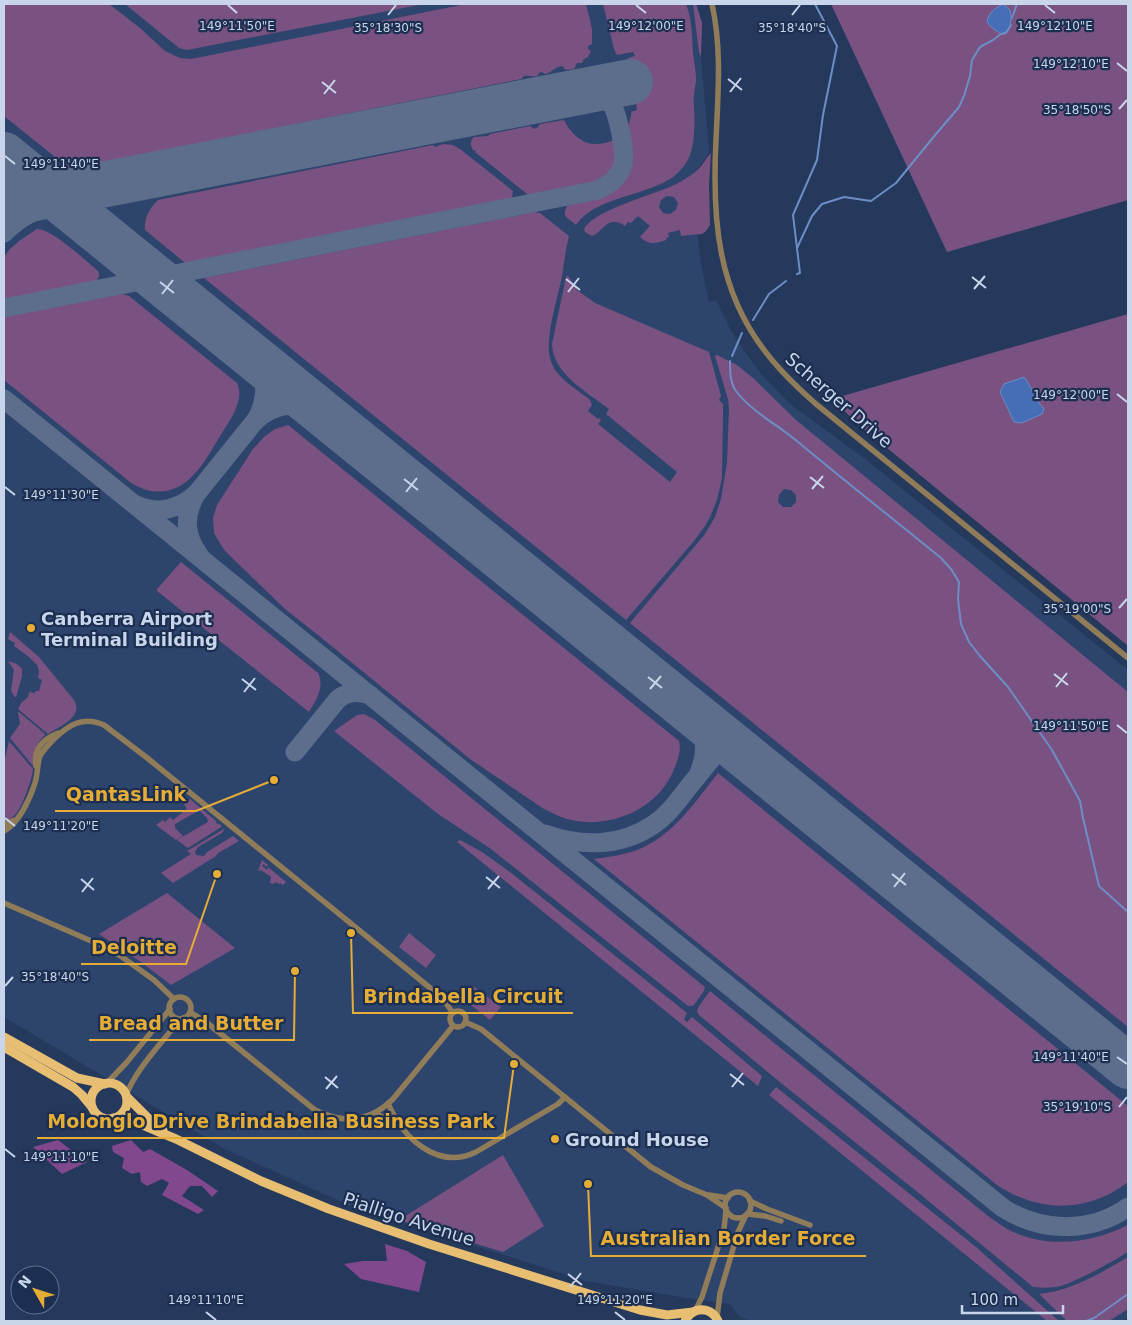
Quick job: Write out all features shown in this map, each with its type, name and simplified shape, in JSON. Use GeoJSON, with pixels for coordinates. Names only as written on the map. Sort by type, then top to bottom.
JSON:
{"type":"FeatureCollection","features":[{"type":"Feature","properties":{"kind":"main road"},"geometry":{"type":"LineString","coordinates":[[4,1037],[77,1078],[106,1084]]}},
{"type":"Feature","properties":{"kind":"main road"},"geometry":{"type":"LineString","coordinates":[[4,1047],[73,1087],[82,1096],[93,1109],[100,1116],[104,1118],[113,1118],[120,1115],[127,1104],[126,1096],[119,1086],[111,1083],[98,1087],[92,1095],[93,1109]]}},
{"type":"Feature","properties":{"kind":"main road"},"geometry":{"type":"LineString","coordinates":[[4,1054],[37,1066]]}},
{"type":"Feature","properties":{"kind":"main road","name":"Pialligo Avenue"},"geometry":{"type":"LineString","coordinates":[[126,1096],[146,1117],[176,1139]]}},
{"type":"Feature","properties":{"kind":"main road","name":"Pialligo Avenue"},"geometry":{"type":"LineString","coordinates":[[113,1118],[140,1124],[176,1139],[261,1181],[329,1209],[429,1244],[640,1310],[670,1315],[694,1311]]}},
{"type":"Feature","properties":{"kind":"main road","name":"Pialligo Avenue"},"geometry":{"type":"LineString","coordinates":[[640,1310],[662,1321]]}},
{"type":"Feature","properties":{"kind":"main road"},"geometry":{"type":"LineString","coordinates":[[685,1321],[694,1311],[705,1310],[712,1313],[718,1320]]}},
{"type":"Feature","properties":{"kind":"street","name":"Scherger Drive"},"geometry":{"type":"LineString","coordinates":[[712,4],[718,43],[719,70],[715,173],[716,225],[727,278],[750,330],[766,354],[816,404],[1128,658]]}},
{"type":"Feature","properties":{"kind":"street"},"geometry":{"type":"LineString","coordinates":[[4,831],[12,826],[23,810],[34,784],[37,773],[35,759],[39,747],[48,738],[80,722],[97,722],[104,725],[429,987],[443,999],[453,1013]]}},
{"type":"Feature","properties":{"kind":"street"},"geometry":{"type":"LineString","coordinates":[[4,824],[17,819]]}},
{"type":"Feature","properties":{"kind":"street"},"geometry":{"type":"LineString","coordinates":[[4,835],[11,829],[17,819]]}},
{"type":"Feature","properties":{"kind":"street"},"geometry":{"type":"LineString","coordinates":[[4,903],[105,947],[154,980],[174,999]]}},
{"type":"Feature","properties":{"kind":"street"},"geometry":{"type":"LineString","coordinates":[[126,1096],[140,1069],[175,1026],[189,1014],[190,1003],[187,999],[179,997],[170,1003],[170,1009],[175,1017],[183,1018]]}},
{"type":"Feature","properties":{"kind":"street"},"geometry":{"type":"LineString","coordinates":[[106,1084],[127,1062],[170,1009]]}},
{"type":"Feature","properties":{"kind":"street"},"geometry":{"type":"LineString","coordinates":[[456,1011],[462,1012],[466,1016],[466,1022],[461,1027],[453,1026],[450,1021],[453,1013],[456,1011]]}},
{"type":"Feature","properties":{"kind":"street"},"geometry":{"type":"LineString","coordinates":[[190,1012],[206,1022],[314,1110],[330,1117],[347,1119],[360,1118],[374,1113],[388,1103],[453,1026]]}},
{"type":"Feature","properties":{"kind":"street"},"geometry":{"type":"LineString","coordinates":[[466,1022],[481,1029],[651,1167],[683,1185],[707,1195],[735,1218],[747,1214],[765,1216],[781,1221]]}},
{"type":"Feature","properties":{"kind":"street"},"geometry":{"type":"LineString","coordinates":[[374,1113],[402,1128],[422,1147],[434,1154],[446,1157],[466,1156],[558,1104],[565,1097]]}},
{"type":"Feature","properties":{"kind":"street"},"geometry":{"type":"LineString","coordinates":[[388,1103],[402,1128]]}},
{"type":"Feature","properties":{"kind":"street"},"geometry":{"type":"LineString","coordinates":[[694,1311],[703,1294],[724,1229],[728,1198],[734,1193],[742,1193],[750,1201],[766,1209],[810,1226]]}},
{"type":"Feature","properties":{"kind":"street"},"geometry":{"type":"LineString","coordinates":[[707,1195],[728,1198]]}},
{"type":"Feature","properties":{"kind":"street"},"geometry":{"type":"LineString","coordinates":[[718,1320],[719,1295],[738,1232],[751,1209],[750,1201]]}},
{"type":"Feature","properties":{"kind":"shaded area"},"geometry":{"type":"Polygon","coordinates":[[[4,4],[697,4],[702,23],[701,57],[709,150],[708,155],[697,170],[696,224],[701,264],[709,302],[716,300],[731,331],[745,352],[762,375],[790,404],[864,458],[1128,670],[1128,1318],[1123,1321],[755,1321],[741,1318],[730,1304],[586,1281],[355,1208],[225,1149],[4,1017],[4,4]]]}},
{"type":"Feature","properties":{"kind":"shaded area"},"geometry":{"type":"Polygon","coordinates":[[[4,4],[109,4],[140,28],[165,51],[180,58],[191,59],[466,4],[586,4],[592,29],[592,44],[588,46],[588,49],[591,51],[588,57],[582,63],[577,63],[574,69],[566,70],[562,66],[545,74],[539,73],[537,76],[524,76],[521,79],[70,169],[4,116],[4,4]]]}},
{"type":"Feature","properties":{"kind":"shaded area"},"geometry":{"type":"Polygon","coordinates":[[[125,4],[424,4],[187,50],[179,48],[125,4]]]}},
{"type":"Feature","properties":{"kind":"shaded area"},"geometry":{"type":"Polygon","coordinates":[[[603,4],[686,4],[691,22],[696,77],[694,137],[689,158],[673,177],[659,185],[594,209],[576,225],[565,216],[567,206],[601,198],[615,191],[625,179],[632,158],[628,127],[631,112],[637,110],[628,58],[635,56],[633,52],[617,55],[603,4]]]}},
{"type":"Feature","properties":{"kind":"shaded area"},"geometry":{"type":"Polygon","coordinates":[[[693,4],[696,4],[702,23],[701,57],[699,52],[693,4]]]}},
{"type":"Feature","properties":{"kind":"shaded area"},"geometry":{"type":"Polygon","coordinates":[[[831,4],[1128,4],[1128,200],[947,252],[831,4]]]}},
{"type":"Feature","properties":{"kind":"shaded area"},"geometry":{"type":"Polygon","coordinates":[[[1003,4],[1010,10],[1011,21],[1007,30],[1001,34],[987,22],[992,11],[1003,4]]]}},
{"type":"Feature","properties":{"kind":"shaded area"},"geometry":{"type":"Polygon","coordinates":[[[564,120],[573,133],[584,142],[598,144],[614,140],[618,158],[611,175],[601,183],[532,198],[475,152],[471,146],[474,137],[488,136],[530,126],[534,129],[540,124],[564,120]]]}},
{"type":"Feature","properties":{"kind":"shaded area"},"geometry":{"type":"Polygon","coordinates":[[[443,144],[453,145],[460,149],[513,191],[509,202],[299,244],[295,242],[294,245],[189,266],[145,230],[148,214],[158,200],[443,144]]]}},
{"type":"Feature","properties":{"kind":"shaded area"},"geometry":{"type":"Polygon","coordinates":[[[711,153],[709,184],[710,225],[702,234],[681,236],[680,230],[668,233],[669,237],[666,240],[649,243],[640,237],[650,226],[638,216],[625,226],[611,222],[592,236],[585,232],[584,230],[589,223],[612,209],[670,187],[695,173],[711,153]],[[667,196],[661,200],[659,207],[663,213],[670,214],[676,210],[678,203],[674,197],[667,196]]]}},
{"type":"Feature","properties":{"kind":"shaded area"},"geometry":{"type":"Polygon","coordinates":[[[535,212],[540,213],[569,236],[551,327],[549,352],[551,360],[555,370],[590,400],[592,405],[588,411],[601,420],[598,424],[670,482],[677,472],[606,414],[609,409],[582,389],[558,364],[552,344],[566,277],[568,276],[577,290],[595,303],[709,352],[721,396],[719,400],[723,404],[722,478],[717,500],[710,517],[694,541],[626,620],[204,278],[535,212]]]}},
{"type":"Feature","properties":{"kind":"shaded area"},"geometry":{"type":"Polygon","coordinates":[[[37,229],[51,234],[77,253],[98,271],[98,279],[92,285],[4,302],[4,257],[19,241],[37,229]]]}},
{"type":"Feature","properties":{"kind":"shaded area"},"geometry":{"type":"Polygon","coordinates":[[[122,294],[129,296],[237,383],[239,388],[239,397],[235,410],[198,471],[185,483],[165,491],[147,490],[130,482],[4,380],[4,317],[122,294]]]}},
{"type":"Feature","properties":{"kind":"shaded area"},"geometry":{"type":"Polygon","coordinates":[[[1128,314],[1128,646],[858,424],[832,399],[1128,314]]]}},
{"type":"Feature","properties":{"kind":"shaded area"},"geometry":{"type":"Polygon","coordinates":[[[717,355],[737,365],[753,378],[796,420],[1128,692],[1128,1027],[630,623],[705,534],[715,517],[721,499],[727,463],[729,409],[728,399],[715,356],[717,355]],[[784,489],[779,495],[778,502],[783,507],[791,507],[796,502],[796,495],[791,490],[784,489]]]}},
{"type":"Feature","properties":{"kind":"shaded area"},"geometry":{"type":"Polygon","coordinates":[[[1024,377],[1044,409],[1042,414],[1022,423],[1014,422],[1000,392],[1004,384],[1024,377]]]}},
{"type":"Feature","properties":{"kind":"shaded area"},"geometry":{"type":"Polygon","coordinates":[[[288,425],[679,741],[679,753],[674,770],[665,786],[655,797],[632,813],[604,821],[576,821],[544,809],[470,759],[285,609],[225,551],[214,533],[213,518],[217,505],[253,449],[275,429],[288,425]]]}},
{"type":"Feature","properties":{"kind":"shaded area"},"geometry":{"type":"Polygon","coordinates":[[[181,562],[318,673],[321,683],[320,688],[309,712],[157,591],[181,562]]]}},
{"type":"Feature","properties":{"kind":"shaded area"},"geometry":{"type":"Polygon","coordinates":[[[10,632],[39,657],[74,700],[76,711],[73,716],[48,734],[18,709],[21,703],[28,697],[29,692],[35,693],[35,691],[39,691],[42,680],[38,678],[39,671],[37,665],[14,646],[15,643],[8,639],[10,632]]]}},
{"type":"Feature","properties":{"kind":"shaded area"},"geometry":{"type":"Polygon","coordinates":[[[8,661],[17,664],[22,669],[16,697],[11,691],[14,670],[8,661]]]}},
{"type":"Feature","properties":{"kind":"shaded area"},"geometry":{"type":"Polygon","coordinates":[[[18,712],[45,734],[35,749],[33,766],[10,738],[20,724],[18,712]]]}},
{"type":"Feature","properties":{"kind":"shaded area"},"geometry":{"type":"Polygon","coordinates":[[[364,714],[375,720],[705,987],[694,1005],[688,1006],[491,849],[438,814],[334,731],[357,715],[364,714]]]}},
{"type":"Feature","properties":{"kind":"shaded area"},"geometry":{"type":"Polygon","coordinates":[[[9,741],[33,769],[21,806],[15,815],[4,821],[4,763],[9,741]]]}},
{"type":"Feature","properties":{"kind":"shaded area"},"geometry":{"type":"Polygon","coordinates":[[[718,773],[1128,1106],[1128,1182],[1113,1192],[1097,1199],[1063,1206],[1046,1205],[1030,1201],[997,1185],[594,859],[621,855],[637,850],[662,836],[692,806],[718,773]]]}},
{"type":"Feature","properties":{"kind":"shaded area"},"geometry":{"type":"Polygon","coordinates":[[[190,799],[221,827],[188,848],[177,840],[208,822],[207,818],[200,811],[175,824],[175,828],[183,836],[176,840],[156,825],[163,820],[165,822],[170,817],[173,820],[187,809],[184,804],[190,799]]]}},
{"type":"Feature","properties":{"kind":"shaded area"},"geometry":{"type":"Polygon","coordinates":[[[224,829],[222,833],[198,847],[195,852],[196,855],[204,856],[207,852],[233,836],[239,841],[173,883],[161,873],[191,854],[187,851],[224,829]]]}},
{"type":"Feature","properties":{"kind":"shaded area"},"geometry":{"type":"Polygon","coordinates":[[[460,840],[482,852],[506,869],[687,1013],[684,1019],[687,1022],[692,1017],[762,1076],[758,1086],[457,842],[460,840]]]}},
{"type":"Feature","properties":{"kind":"shaded area"},"geometry":{"type":"Polygon","coordinates":[[[262,860],[268,865],[267,867],[263,864],[262,866],[267,870],[268,867],[286,882],[283,885],[276,882],[270,883],[271,877],[261,870],[258,871],[262,860]]]}},
{"type":"Feature","properties":{"kind":"shaded area"},"geometry":{"type":"Polygon","coordinates":[[[167,893],[235,948],[171,985],[99,934],[167,893]]]}},
{"type":"Feature","properties":{"kind":"shaded area"},"geometry":{"type":"Polygon","coordinates":[[[409,933],[436,955],[426,968],[399,947],[409,933]]]}},
{"type":"Feature","properties":{"kind":"shaded area"},"geometry":{"type":"Polygon","coordinates":[[[473,986],[501,1007],[490,1020],[463,999],[473,986]]]}},
{"type":"Feature","properties":{"kind":"shaded area"},"geometry":{"type":"Polygon","coordinates":[[[710,991],[1005,1228],[1025,1237],[1055,1242],[1070,1242],[1100,1236],[1128,1225],[1128,1252],[1061,1286],[1033,1287],[699,1015],[697,1011],[699,1006],[710,991]]]}},
{"type":"Feature","properties":{"kind":"shaded area"},"geometry":{"type":"Polygon","coordinates":[[[776,1087],[976,1247],[1059,1321],[1047,1321],[769,1095],[776,1087]]]}},
{"type":"Feature","properties":{"kind":"shaded area"},"geometry":{"type":"Polygon","coordinates":[[[58,1140],[87,1162],[62,1174],[33,1147],[58,1140]]]}},
{"type":"Feature","properties":{"kind":"shaded area"},"geometry":{"type":"Polygon","coordinates":[[[131,1140],[143,1152],[150,1149],[187,1170],[218,1191],[212,1197],[202,1186],[190,1186],[182,1196],[204,1210],[198,1214],[162,1195],[169,1183],[162,1179],[147,1186],[141,1182],[140,1172],[132,1174],[122,1168],[124,1158],[113,1152],[112,1146],[131,1140]]]}},
{"type":"Feature","properties":{"kind":"shaded area"},"geometry":{"type":"Polygon","coordinates":[[[503,1155],[544,1226],[503,1252],[399,1220],[503,1155]]]}},
{"type":"Feature","properties":{"kind":"shaded area"},"geometry":{"type":"Polygon","coordinates":[[[385,1244],[407,1251],[426,1262],[419,1292],[361,1279],[344,1264],[363,1261],[387,1261],[385,1244]]]}},
{"type":"Feature","properties":{"kind":"shaded area"},"geometry":{"type":"Polygon","coordinates":[[[1128,1257],[1128,1309],[1109,1321],[1067,1321],[1039,1294],[1074,1285],[1128,1257]]]}},
{"type":"Feature","properties":{"kind":"waterway"},"geometry":{"type":"LineString","coordinates":[[797,274],[800,273],[793,215],[817,160],[823,115],[837,46],[815,4]]}},
{"type":"Feature","properties":{"kind":"waterway"},"geometry":{"type":"LineString","coordinates":[[1012,18],[1017,4]]}},
{"type":"Feature","properties":{"kind":"waterway"},"geometry":{"type":"LineString","coordinates":[[797,248],[812,216],[822,204],[844,197],[871,201],[896,183],[959,107],[970,76],[972,60],[980,47],[1006,33],[1011,25]]}},
{"type":"Feature","properties":{"kind":"waterway"},"geometry":{"type":"LineString","coordinates":[[753,320],[769,294],[786,281]]}},
{"type":"Feature","properties":{"kind":"waterway"},"geometry":{"type":"LineString","coordinates":[[732,356],[742,333]]}},
{"type":"Feature","properties":{"kind":"waterway"},"geometry":{"type":"LineString","coordinates":[[730,361],[734,388],[742,399],[941,558],[951,569],[959,582],[958,599],[961,624],[969,642],[1008,687],[1052,750],[1080,801],[1099,886],[1128,912]]}},
{"type":"Feature","properties":{"kind":"waterway"},"geometry":{"type":"LineString","coordinates":[[1086,1321],[1094,1318],[1128,1294]]}},
{"type":"Feature","properties":{"kind":"taxiway"},"geometry":{"type":"LineString","coordinates":[[4,308],[598,190],[616,177],[623,165],[624,159],[618,122],[612,106],[602,95],[588,91]]}},
{"type":"Feature","properties":{"kind":"taxiway"},"geometry":{"type":"LineString","coordinates":[[9,159],[14,167],[21,191],[20,207],[12,224]]}},
{"type":"Feature","properties":{"kind":"taxiway"},"geometry":{"type":"LineString","coordinates":[[4,233],[22,218],[40,210],[60,210],[82,219]]}},
{"type":"Feature","properties":{"kind":"taxiway"},"geometry":{"type":"LineString","coordinates":[[145,281],[160,285],[172,292]]}},
{"type":"Feature","properties":{"kind":"taxiway"},"geometry":{"type":"LineString","coordinates":[[247,352],[258,365],[265,386],[262,407],[256,420]]}},
{"type":"Feature","properties":{"kind":"taxiway"},"geometry":{"type":"LineString","coordinates":[[4,399],[1003,1208],[1033,1222],[1065,1227],[1082,1226],[1098,1222],[1128,1207]]}},
{"type":"Feature","properties":{"kind":"taxiway"},"geometry":{"type":"LineString","coordinates":[[136,505],[152,510],[160,510],[168,509],[190,499],[197,493],[255,421],[269,411],[293,405],[318,410]]}},
{"type":"Feature","properties":{"kind":"taxiway"},"geometry":{"type":"LineString","coordinates":[[196,494],[189,510],[187,525],[191,540],[199,555]]}},
{"type":"Feature","properties":{"kind":"taxiway"},"geometry":{"type":"LineString","coordinates":[[295,752],[338,699],[353,692],[370,695]]}},
{"type":"Feature","properties":{"kind":"taxiway"},"geometry":{"type":"LineString","coordinates":[[689,710],[698,724],[704,739],[703,762],[700,770]]}},
{"type":"Feature","properties":{"kind":"taxiway"},"geometry":{"type":"LineString","coordinates":[[545,834],[572,841],[600,843],[627,838],[640,832],[653,825],[676,804],[726,741]]}},
{"type":"Feature","properties":{"kind":"runway"},"geometry":{"type":"LineString","coordinates":[[4,204],[630,82]]}},
{"type":"Feature","properties":{"kind":"runway"},"geometry":{"type":"LineString","coordinates":[[4,155],[1128,1066]]}},
{"type":"Feature","properties":{"kind":"place","name":"Canberra Airport Terminal Building"},"geometry":{"type":"Point","coordinates":[31,628]}},
{"type":"Feature","properties":{"kind":"place","name":"QantasLink"},"geometry":{"type":"Point","coordinates":[274,780]}},
{"type":"Feature","properties":{"kind":"place","name":"Deloitte"},"geometry":{"type":"Point","coordinates":[217,874]}},
{"type":"Feature","properties":{"kind":"place","name":"Brindabella Circuit"},"geometry":{"type":"Point","coordinates":[351,933]}},
{"type":"Feature","properties":{"kind":"place","name":"Bread and Butter"},"geometry":{"type":"Point","coordinates":[295,971]}},
{"type":"Feature","properties":{"kind":"place","name":"Molonglo Drive Brindabella Business Park"},"geometry":{"type":"Point","coordinates":[514,1064]}},
{"type":"Feature","properties":{"kind":"place","name":"Ground House"},"geometry":{"type":"Point","coordinates":[555,1139]}},
{"type":"Feature","properties":{"kind":"place","name":"Australian Border Force"},"geometry":{"type":"Point","coordinates":[588,1184]}}]}
